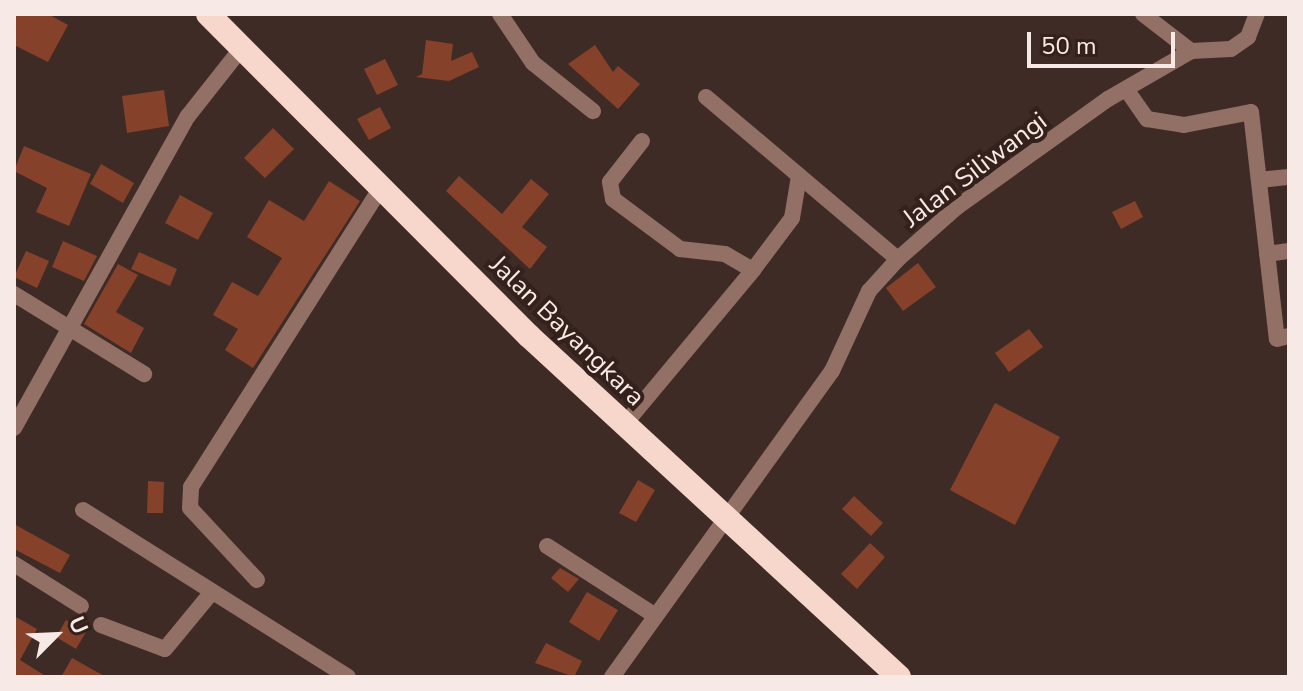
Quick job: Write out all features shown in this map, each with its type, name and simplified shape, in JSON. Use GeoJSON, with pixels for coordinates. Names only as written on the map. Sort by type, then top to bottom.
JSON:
{"type":"FeatureCollection","features":[{"type":"Feature","properties":{"kind":"highway","name":"Jalan Bayangkara"},"geometry":{"type":"LineString","coordinates":[[208,14],[379,191],[624,425],[899,677]]}},
{"type":"Feature","properties":{"kind":"street"},"geometry":{"type":"LineString","coordinates":[[500,14],[533,63],[593,111]]}},
{"type":"Feature","properties":{"kind":"street"},"geometry":{"type":"LineString","coordinates":[[1143,14],[1191,51]]}},
{"type":"Feature","properties":{"kind":"street","name":"Jalan Siliwangi"},"geometry":{"type":"LineString","coordinates":[[612,677],[832,371],[869,291],[898,259],[957,207],[1126,89],[1191,51],[1231,49],[1257,26],[1257,14]]}},
{"type":"Feature","properties":{"kind":"street"},"geometry":{"type":"LineString","coordinates":[[14,428],[188,116],[241,49]]}},
{"type":"Feature","properties":{"kind":"street"},"geometry":{"type":"LineString","coordinates":[[1126,89],[1147,119],[1184,125],[1251,112],[1277,339],[1289,336]]}},
{"type":"Feature","properties":{"kind":"street"},"geometry":{"type":"LineString","coordinates":[[706,97],[898,259]]}},
{"type":"Feature","properties":{"kind":"street"},"geometry":{"type":"LineString","coordinates":[[642,141],[609,185],[613,199],[680,249],[725,254],[753,270]]}},
{"type":"Feature","properties":{"kind":"street"},"geometry":{"type":"LineString","coordinates":[[624,425],[753,270],[792,218],[799,176]]}},
{"type":"Feature","properties":{"kind":"street"},"geometry":{"type":"LineString","coordinates":[[1259,180],[1289,177]]}},
{"type":"Feature","properties":{"kind":"street"},"geometry":{"type":"LineString","coordinates":[[257,580],[190,508],[191,487],[379,191]]}},
{"type":"Feature","properties":{"kind":"street"},"geometry":{"type":"LineString","coordinates":[[1267,254],[1289,251]]}},
{"type":"Feature","properties":{"kind":"street"},"geometry":{"type":"LineString","coordinates":[[14,294],[144,374]]}},
{"type":"Feature","properties":{"kind":"street"},"geometry":{"type":"LineString","coordinates":[[83,510],[348,677]]}},
{"type":"Feature","properties":{"kind":"street"},"geometry":{"type":"LineString","coordinates":[[547,546],[654,615]]}},
{"type":"Feature","properties":{"kind":"street"},"geometry":{"type":"LineString","coordinates":[[14,564],[81,606]]}},
{"type":"Feature","properties":{"kind":"street"},"geometry":{"type":"LineString","coordinates":[[101,625],[165,649],[212,592]]}},
{"type":"Feature","properties":{"kind":"building"},"geometry":{"type":"Polygon","coordinates":[[[14,14],[48,14],[68,25],[48,62],[14,45],[14,14]]]}},
{"type":"Feature","properties":{"kind":"building"},"geometry":{"type":"Polygon","coordinates":[[[426,40],[453,44],[451,61],[472,52],[479,67],[449,81],[416,77],[422,74],[426,40]]]}},
{"type":"Feature","properties":{"kind":"building"},"geometry":{"type":"Polygon","coordinates":[[[595,45],[613,72],[618,66],[640,84],[618,109],[568,64],[595,45]]]}},
{"type":"Feature","properties":{"kind":"building"},"geometry":{"type":"Polygon","coordinates":[[[385,59],[398,85],[377,95],[364,69],[385,59]]]}},
{"type":"Feature","properties":{"kind":"building"},"geometry":{"type":"Polygon","coordinates":[[[164,90],[169,126],[127,133],[122,96],[164,90]]]}},
{"type":"Feature","properties":{"kind":"building"},"geometry":{"type":"Polygon","coordinates":[[[380,107],[391,128],[369,140],[357,119],[380,107]]]}},
{"type":"Feature","properties":{"kind":"building"},"geometry":{"type":"Polygon","coordinates":[[[273,128],[294,149],[265,178],[244,158],[273,128]]]}},
{"type":"Feature","properties":{"kind":"building"},"geometry":{"type":"Polygon","coordinates":[[[24,146],[91,174],[69,226],[36,212],[47,188],[14,171],[24,146]]]}},
{"type":"Feature","properties":{"kind":"building"},"geometry":{"type":"Polygon","coordinates":[[[101,164],[134,183],[123,203],[90,184],[101,164]]]}},
{"type":"Feature","properties":{"kind":"building"},"geometry":{"type":"Polygon","coordinates":[[[459,176],[502,214],[531,179],[549,194],[522,227],[547,247],[530,269],[446,191],[459,176]]]}},
{"type":"Feature","properties":{"kind":"building"},"geometry":{"type":"Polygon","coordinates":[[[329,181],[360,201],[253,368],[225,350],[238,329],[213,315],[232,282],[258,296],[282,258],[247,237],[269,200],[304,221],[329,181]]]}},
{"type":"Feature","properties":{"kind":"building"},"geometry":{"type":"Polygon","coordinates":[[[180,195],[213,213],[198,240],[165,223],[180,195]]]}},
{"type":"Feature","properties":{"kind":"building"},"geometry":{"type":"Polygon","coordinates":[[[1135,201],[1143,217],[1121,229],[1112,212],[1135,201]]]}},
{"type":"Feature","properties":{"kind":"building"},"geometry":{"type":"Polygon","coordinates":[[[63,241],[97,256],[84,281],[52,267],[63,241]]]}},
{"type":"Feature","properties":{"kind":"building"},"geometry":{"type":"Polygon","coordinates":[[[26,251],[49,261],[37,288],[14,277],[26,251]]]}},
{"type":"Feature","properties":{"kind":"building"},"geometry":{"type":"Polygon","coordinates":[[[139,252],[177,269],[170,286],[131,269],[139,252]]]}},
{"type":"Feature","properties":{"kind":"building"},"geometry":{"type":"Polygon","coordinates":[[[918,263],[936,287],[903,311],[886,288],[918,263]]]}},
{"type":"Feature","properties":{"kind":"building"},"geometry":{"type":"Polygon","coordinates":[[[118,264],[138,275],[116,312],[144,328],[131,353],[84,324],[118,264]]]}},
{"type":"Feature","properties":{"kind":"building"},"geometry":{"type":"Polygon","coordinates":[[[1029,329],[1043,347],[1009,372],[995,353],[1029,329]]]}},
{"type":"Feature","properties":{"kind":"building"},"geometry":{"type":"Polygon","coordinates":[[[995,403],[1060,437],[1015,525],[950,490],[995,403]]]}},
{"type":"Feature","properties":{"kind":"building"},"geometry":{"type":"Polygon","coordinates":[[[638,480],[655,490],[636,522],[619,513],[638,480]]]}},
{"type":"Feature","properties":{"kind":"building"},"geometry":{"type":"Polygon","coordinates":[[[148,481],[164,482],[163,513],[147,513],[148,481]]]}},
{"type":"Feature","properties":{"kind":"building"},"geometry":{"type":"Polygon","coordinates":[[[854,496],[883,523],[871,536],[842,509],[854,496]]]}},
{"type":"Feature","properties":{"kind":"building"},"geometry":{"type":"Polygon","coordinates":[[[14,524],[70,555],[60,573],[14,549],[14,524]]]}},
{"type":"Feature","properties":{"kind":"building"},"geometry":{"type":"Polygon","coordinates":[[[870,543],[885,557],[857,589],[841,574],[870,543]]]}},
{"type":"Feature","properties":{"kind":"building"},"geometry":{"type":"Polygon","coordinates":[[[560,568],[579,579],[568,592],[551,578],[560,568]]]}},
{"type":"Feature","properties":{"kind":"building"},"geometry":{"type":"Polygon","coordinates":[[[587,592],[618,610],[599,641],[569,622],[587,592]]]}},
{"type":"Feature","properties":{"kind":"building"},"geometry":{"type":"Polygon","coordinates":[[[14,616],[37,629],[20,660],[47,677],[14,677],[14,616]]]}},
{"type":"Feature","properties":{"kind":"building"},"geometry":{"type":"Polygon","coordinates":[[[66,620],[86,632],[76,649],[56,637],[66,620]]]}},
{"type":"Feature","properties":{"kind":"building"},"geometry":{"type":"Polygon","coordinates":[[[546,643],[582,661],[574,677],[535,663],[546,643]]]}},
{"type":"Feature","properties":{"kind":"building"},"geometry":{"type":"Polygon","coordinates":[[[72,658],[106,677],[61,677],[72,658]]]}}]}
